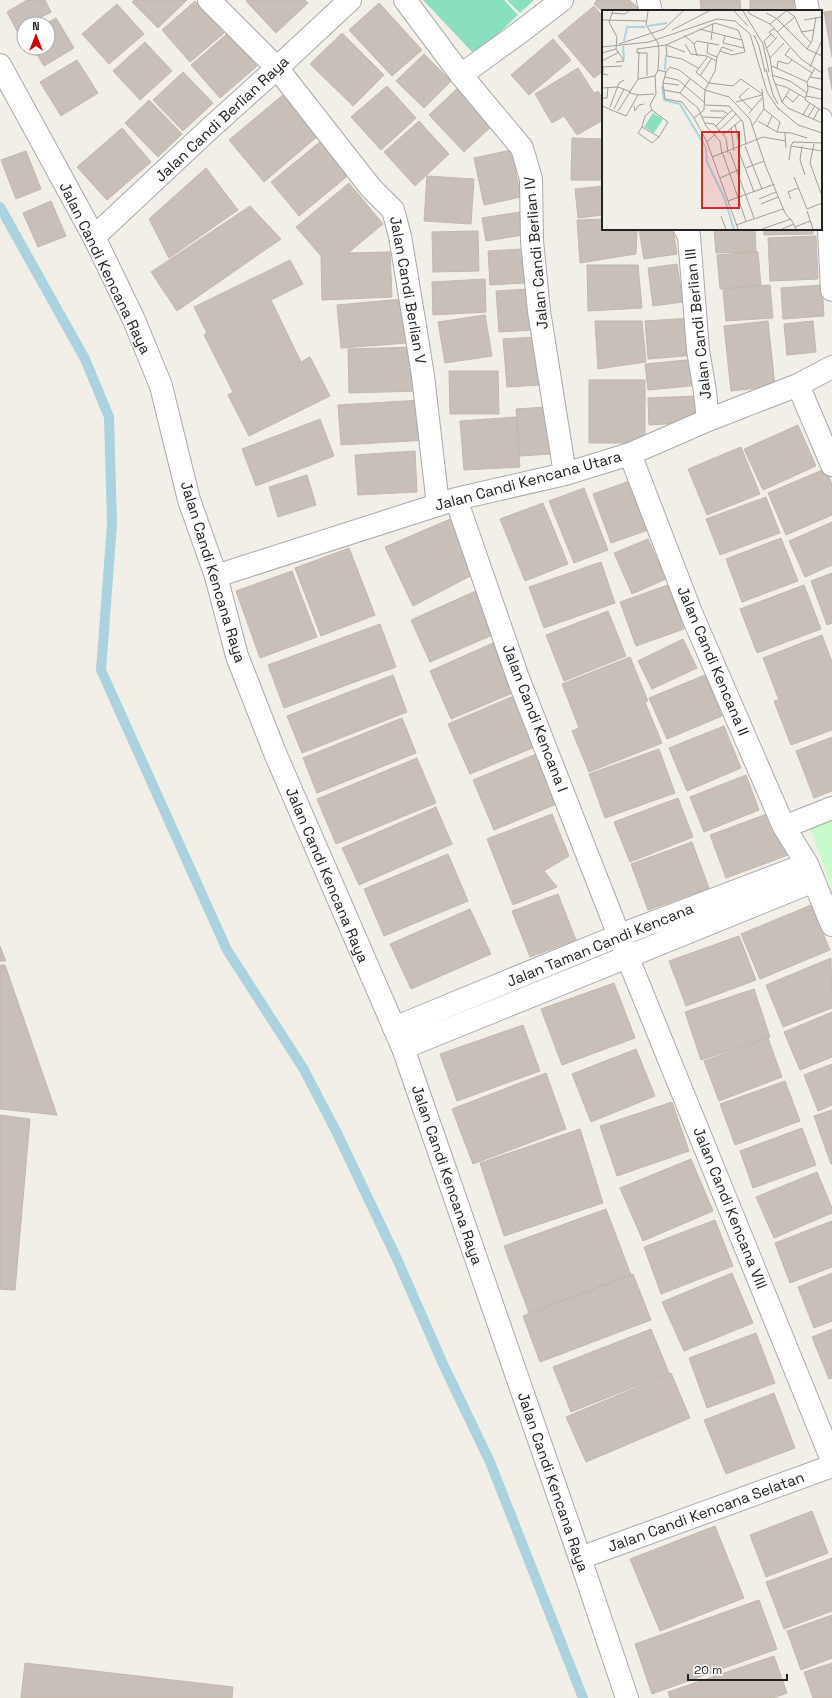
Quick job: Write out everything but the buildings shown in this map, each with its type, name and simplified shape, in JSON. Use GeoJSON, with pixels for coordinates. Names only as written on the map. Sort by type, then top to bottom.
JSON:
{"type":"FeatureCollection","features":[{"type":"Feature","properties":{"kind":"street","name":"Jalan Candi Berlian V"},"geometry":{"type":"LineString","coordinates":[[209,0],[277,68],[371,188],[393,210],[400,236],[421,362],[447,502]]}},
{"type":"Feature","properties":{"kind":"street","name":"Jalan Candi Berlian Raya"},"geometry":{"type":"LineString","coordinates":[[94,237],[350,0]]}},
{"type":"Feature","properties":{"kind":"street","name":"Jalan Candi Berlian IV"},"geometry":{"type":"LineString","coordinates":[[405,0],[461,75],[522,148],[531,179],[532,241],[539,311],[565,474]]}},
{"type":"Feature","properties":{"kind":"street"},"geometry":{"type":"LineString","coordinates":[[461,75],[562,0]]}},
{"type":"Feature","properties":{"kind":"street"},"geometry":{"type":"LineString","coordinates":[[648,0],[651,10]]}},
{"type":"Feature","properties":{"kind":"street"},"geometry":{"type":"LineString","coordinates":[[806,0],[808,10]]}},
{"type":"Feature","properties":{"kind":"street","name":"Jalan Candi Kencana Raya"},"geometry":{"type":"LineString","coordinates":[[0,65],[94,237],[134,320],[161,386],[189,500],[216,576],[237,656],[284,774],[403,1048],[627,1698]]}},
{"type":"Feature","properties":{"kind":"street"},"geometry":{"type":"LineString","coordinates":[[822,132],[827,189],[832,290]]}},
{"type":"Feature","properties":{"kind":"street","name":"Jalan Candi Berlian III"},"geometry":{"type":"LineString","coordinates":[[685,230],[688,236],[698,350],[708,420]]}},
{"type":"Feature","properties":{"kind":"street","name":"Jalan Candi Kencana Utara"},"geometry":{"type":"LineString","coordinates":[[216,576],[447,502],[565,474],[630,454],[708,420],[798,385],[832,367]]}},
{"type":"Feature","properties":{"kind":"street"},"geometry":{"type":"LineString","coordinates":[[798,385],[832,465]]}},
{"type":"Feature","properties":{"kind":"street","name":"Jalan Candi Kencana II"},"geometry":{"type":"LineString","coordinates":[[630,454],[692,616],[784,827],[811,872],[832,925]]}},
{"type":"Feature","properties":{"kind":"street","name":"Jalan Candi Kencana I"},"geometry":{"type":"LineString","coordinates":[[447,502],[628,956]]}},
{"type":"Feature","properties":{"kind":"street"},"geometry":{"type":"LineString","coordinates":[[784,827],[832,808]]}},
{"type":"Feature","properties":{"kind":"street","name":"Jalan Taman Candi Kencana"},"geometry":{"type":"LineString","coordinates":[[394,1028],[620,935],[811,872]]}},
{"type":"Feature","properties":{"kind":"street","name":"Jalan Taman Candi Kencana"},"geometry":{"type":"LineString","coordinates":[[403,1048],[628,956],[811,872]]}},
{"type":"Feature","properties":{"kind":"street","name":"Jalan Candi Kencana VIII"},"geometry":{"type":"LineString","coordinates":[[628,956],[832,1460]]}},
{"type":"Feature","properties":{"kind":"street","name":"Jalan Candi Kencana Selatan"},"geometry":{"type":"LineString","coordinates":[[580,1558],[832,1466]]}},
{"type":"Feature","properties":{"kind":"green space"},"geometry":{"type":"Polygon","coordinates":[[[423,0],[504,0],[518,15],[475,55],[423,0]]]}},
{"type":"Feature","properties":{"kind":"green space"},"geometry":{"type":"Polygon","coordinates":[[[507,0],[534,0],[520,13],[507,0]]]}},
{"type":"Feature","properties":{"kind":"green space"},"geometry":{"type":"Polygon","coordinates":[[[832,820],[832,889],[810,828],[832,820]]]}},
{"type":"Feature","properties":{"kind":"waterway"},"geometry":{"type":"LineString","coordinates":[[0,207],[85,359],[109,417],[112,524],[101,670],[227,950],[303,1068],[336,1131],[397,1259],[443,1364],[490,1462],[583,1698]]}}]}
